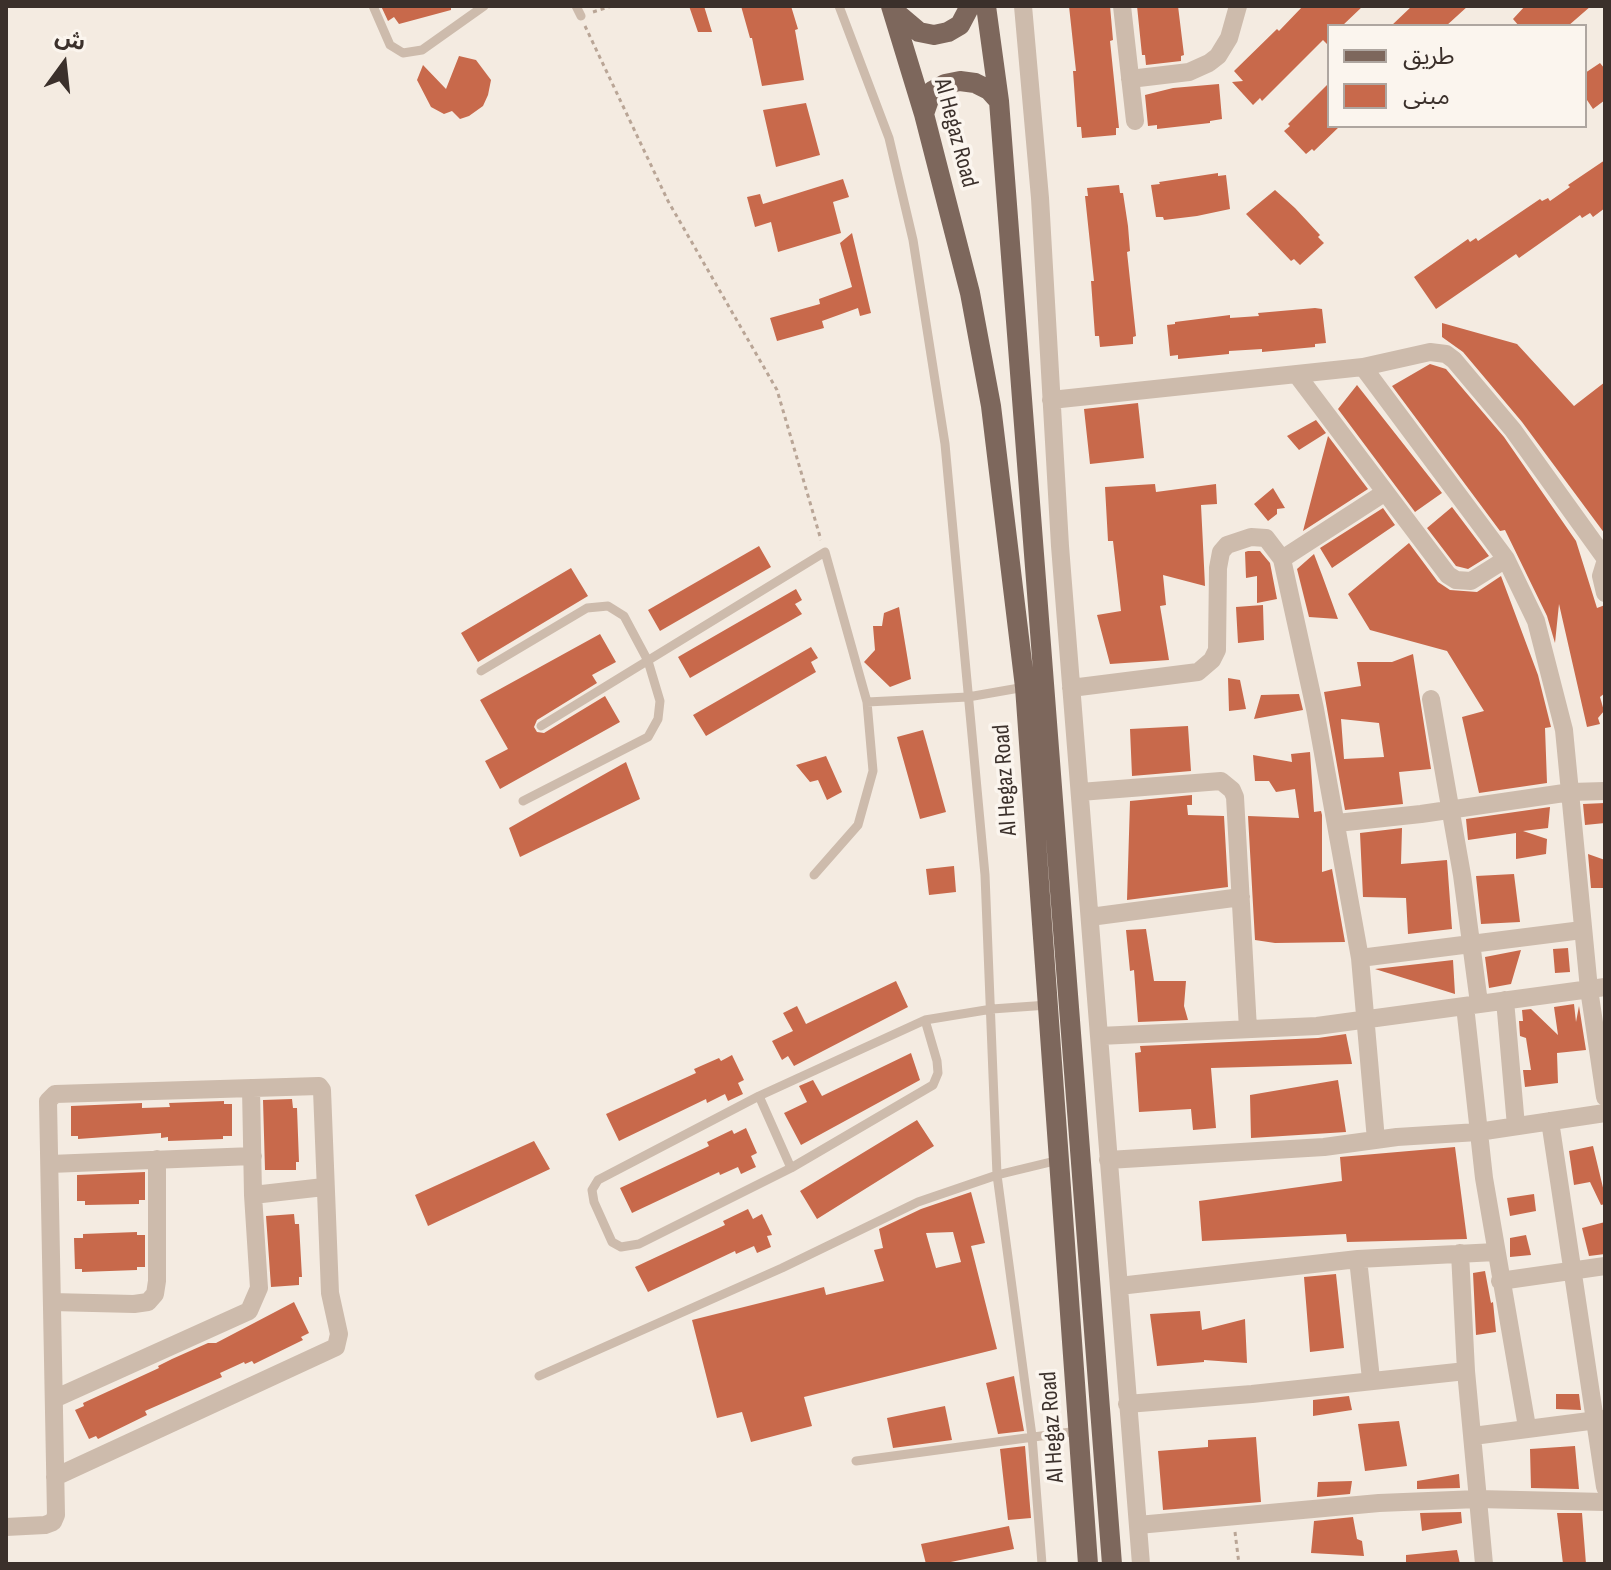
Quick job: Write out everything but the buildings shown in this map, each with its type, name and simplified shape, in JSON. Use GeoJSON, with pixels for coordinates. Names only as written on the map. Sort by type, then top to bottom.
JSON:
{"type":"FeatureCollection","features":[{"type":"Feature","properties":{"kind":"main road"},"geometry":{"type":"LineString","coordinates":[[892,8],[919,32],[934,35],[960,25],[970,6]]}},
{"type":"Feature","properties":{"kind":"main road","name":"Al Hegaz Road"},"geometry":{"type":"LineString","coordinates":[[986,6],[999,101],[1112,1564]]}},
{"type":"Feature","properties":{"kind":"main road","name":"Al Hegaz Road"},"geometry":{"type":"LineString","coordinates":[[892,8],[924,114],[970,293],[991,406],[1025,687],[1088,1564]]}},
{"type":"Feature","properties":{"kind":"main road"},"geometry":{"type":"LineString","coordinates":[[924,114],[932,91],[960,81],[975,83],[989,90],[999,101]]}},
{"type":"Feature","properties":{"kind":"street"},"geometry":{"type":"LineString","coordinates":[[1023,6],[1040,198],[1071,688],[1141,1564]]}},
{"type":"Feature","properties":{"kind":"street"},"geometry":{"type":"LineString","coordinates":[[1122,6],[1135,121]]}},
{"type":"Feature","properties":{"kind":"street"},"geometry":{"type":"LineString","coordinates":[[1130,79],[1189,72],[1209,63],[1218,56],[1229,38],[1238,6]]}},
{"type":"Feature","properties":{"kind":"street"},"geometry":{"type":"LineString","coordinates":[[1016,316],[1045,311]]}},
{"type":"Feature","properties":{"kind":"street"},"geometry":{"type":"LineString","coordinates":[[1051,400],[1363,367],[1430,352],[1446,354],[1513,430],[1605,560],[1601,576],[1605,593]]}},
{"type":"Feature","properties":{"kind":"street"},"geometry":{"type":"LineString","coordinates":[[1363,367],[1506,559],[1536,621],[1564,730],[1582,930],[1597,988],[1605,1097]]}},
{"type":"Feature","properties":{"kind":"street"},"geometry":{"type":"LineString","coordinates":[[1297,375],[1448,575],[1456,580],[1471,581],[1506,559]]}},
{"type":"Feature","properties":{"kind":"street"},"geometry":{"type":"LineString","coordinates":[[1282,559],[1384,493]]}},
{"type":"Feature","properties":{"kind":"street"},"geometry":{"type":"LineString","coordinates":[[1071,688],[1198,672],[1212,660],[1217,650],[1221,552],[1227,545],[1251,537],[1266,538],[1282,559],[1337,823],[1360,958],[1376,1140]]}},
{"type":"Feature","properties":{"kind":"street"},"geometry":{"type":"LineString","coordinates":[[1431,699],[1452,809],[1470,943],[1478,1132],[1500,1281],[1527,1427]]}},
{"type":"Feature","properties":{"kind":"street"},"geometry":{"type":"LineString","coordinates":[[1080,792],[1221,781],[1228,786],[1235,797],[1248,1029]]}},
{"type":"Feature","properties":{"kind":"street"},"geometry":{"type":"LineString","coordinates":[[1337,823],[1571,792],[1605,791]]}},
{"type":"Feature","properties":{"kind":"street"},"geometry":{"type":"LineString","coordinates":[[1090,917],[1241,897]]}},
{"type":"Feature","properties":{"kind":"street"},"geometry":{"type":"LineString","coordinates":[[1360,958],[1582,930]]}},
{"type":"Feature","properties":{"kind":"street"},"geometry":{"type":"LineString","coordinates":[[1099,1036],[1317,1026],[1597,988]]}},
{"type":"Feature","properties":{"kind":"street"},"geometry":{"type":"LineString","coordinates":[[1505,1000],[1516,1126]]}},
{"type":"Feature","properties":{"kind":"street"},"geometry":{"type":"LineString","coordinates":[[6,1527],[45,1525],[53,1522],[56,1515],[55,1477],[52,1302],[50,1164],[48,1101],[55,1094],[319,1086],[322,1090],[330,1293],[339,1340],[336,1347],[55,1477]]}},
{"type":"Feature","properties":{"kind":"street"},"geometry":{"type":"LineString","coordinates":[[54,1399],[249,1311],[259,1288],[251,1088]]}},
{"type":"Feature","properties":{"kind":"street"},"geometry":{"type":"LineString","coordinates":[[1108,1160],[1310,1148],[1478,1132],[1605,1113]]}},
{"type":"Feature","properties":{"kind":"street"},"geometry":{"type":"LineString","coordinates":[[1550,1121],[1571,1272],[1600,1420],[1605,1487]]}},
{"type":"Feature","properties":{"kind":"street"},"geometry":{"type":"LineString","coordinates":[[50,1164],[253,1156]]}},
{"type":"Feature","properties":{"kind":"street"},"geometry":{"type":"LineString","coordinates":[[52,1302],[134,1304],[148,1302],[155,1294],[157,1159]]}},
{"type":"Feature","properties":{"kind":"street"},"geometry":{"type":"LineString","coordinates":[[253,1195],[324,1187]]}},
{"type":"Feature","properties":{"kind":"street"},"geometry":{"type":"LineString","coordinates":[[1119,1286],[1358,1259],[1496,1252]]}},
{"type":"Feature","properties":{"kind":"street"},"geometry":{"type":"LineString","coordinates":[[1460,1253],[1466,1371],[1484,1564]]}},
{"type":"Feature","properties":{"kind":"street"},"geometry":{"type":"LineString","coordinates":[[1358,1259],[1371,1379]]}},
{"type":"Feature","properties":{"kind":"street"},"geometry":{"type":"LineString","coordinates":[[1500,1281],[1605,1266]]}},
{"type":"Feature","properties":{"kind":"street"},"geometry":{"type":"LineString","coordinates":[[1127,1404],[1466,1371]]}},
{"type":"Feature","properties":{"kind":"street"},"geometry":{"type":"LineString","coordinates":[[1473,1436],[1600,1420]]}},
{"type":"Feature","properties":{"kind":"street"},"geometry":{"type":"LineString","coordinates":[[1138,1525],[1367,1504],[1478,1499],[1605,1502]]}},
{"type":"Feature","properties":{"kind":"lane"},"geometry":{"type":"LineString","coordinates":[[373,6],[390,45],[403,53],[422,50],[484,6]]}},
{"type":"Feature","properties":{"kind":"lane"},"geometry":{"type":"LineString","coordinates":[[839,6],[889,138],[913,240],[945,444],[985,875],[997,1175],[1032,1436],[1042,1564]]}},
{"type":"Feature","properties":{"kind":"lane"},"geometry":{"type":"LineString","coordinates":[[541,726],[825,552],[867,702],[873,771],[858,825],[814,875]]}},
{"type":"Feature","properties":{"kind":"lane"},"geometry":{"type":"LineString","coordinates":[[481,671],[587,608],[608,606],[624,616],[648,661],[660,701],[658,719],[648,737],[523,801]]}},
{"type":"Feature","properties":{"kind":"lane"},"geometry":{"type":"LineString","coordinates":[[867,702],[968,697],[1025,687]]}},
{"type":"Feature","properties":{"kind":"lane"},"geometry":{"type":"LineString","coordinates":[[925,1020],[937,1061],[938,1073],[933,1085],[791,1168],[639,1244],[621,1247],[612,1242],[594,1202],[592,1190],[598,1180],[759,1096],[925,1020],[992,1009],[1048,1005]]}},
{"type":"Feature","properties":{"kind":"lane"},"geometry":{"type":"LineString","coordinates":[[759,1096],[791,1168]]}},
{"type":"Feature","properties":{"kind":"lane"},"geometry":{"type":"LineString","coordinates":[[539,1376],[782,1268],[918,1202],[997,1175],[1059,1160]]}},
{"type":"Feature","properties":{"kind":"lane"},"geometry":{"type":"LineString","coordinates":[[856,1461],[1079,1431]]}},
{"type":"Feature","properties":{"kind":"path"},"geometry":{"type":"LineString","coordinates":[[612,6],[579,11],[609,81],[668,201],[777,390],[825,552]]}},
{"type":"Feature","properties":{"kind":"path"},"geometry":{"type":"LineString","coordinates":[[1234,1517],[1239,1564]]}}]}
